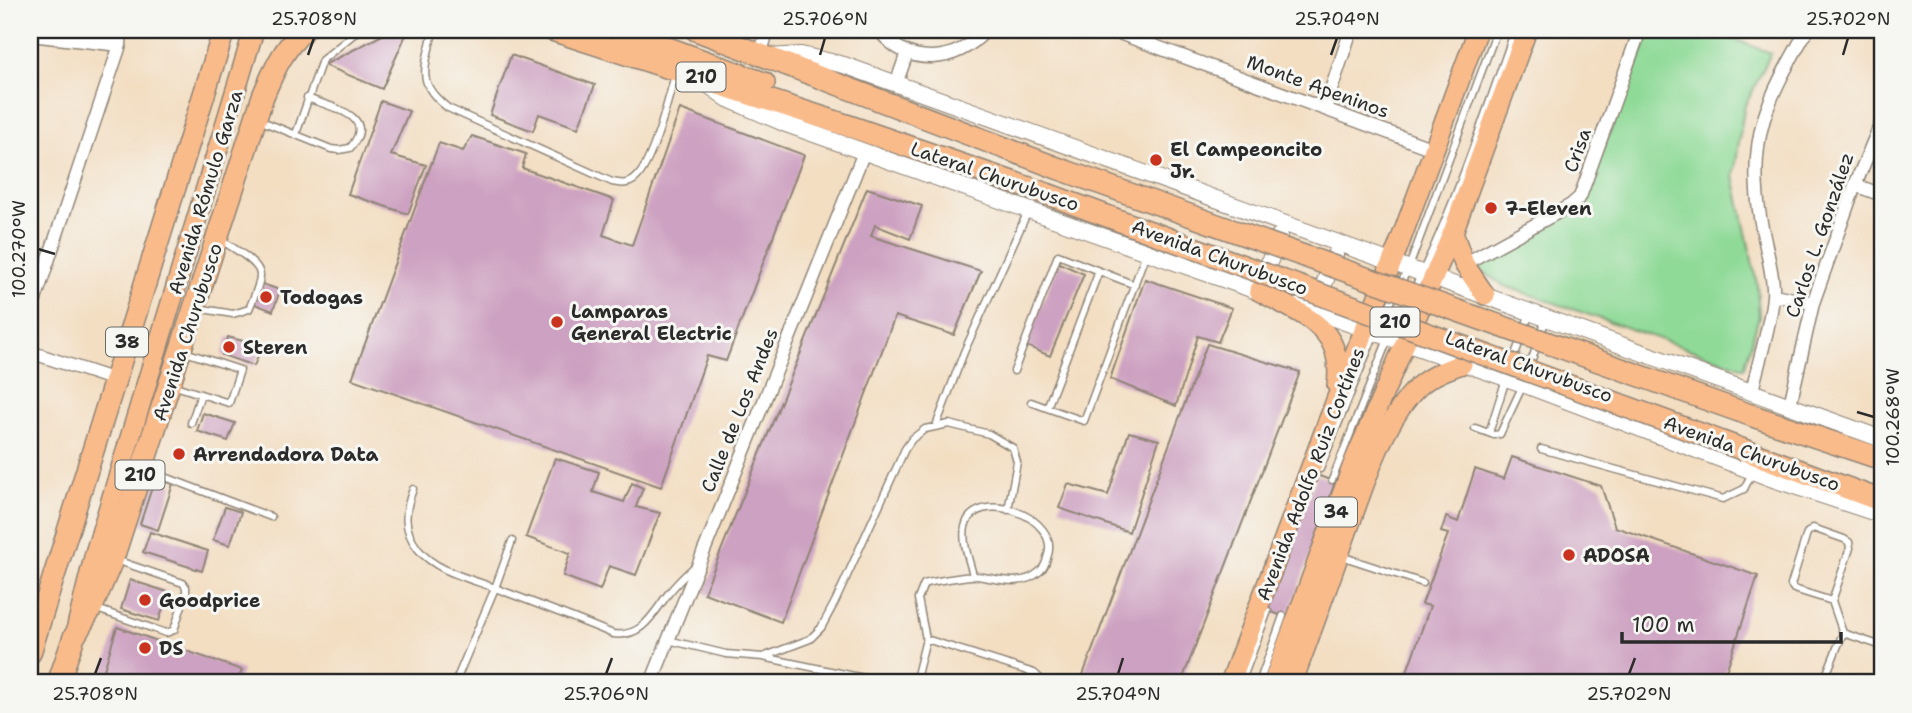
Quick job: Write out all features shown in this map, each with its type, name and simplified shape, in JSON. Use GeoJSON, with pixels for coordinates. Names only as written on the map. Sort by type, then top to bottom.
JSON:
{"type":"FeatureCollection","features":[{"type":"Feature","properties":{"kind":"highway","name":"38"},"geometry":{"type":"LineString","coordinates":[[30,653],[116,380],[216,40],[224,30]]}},
{"type":"Feature","properties":{"kind":"highway","name":"Avenida Churubusco"},"geometry":{"type":"LineString","coordinates":[[58,683],[104,556],[142,468],[263,96],[280,57],[304,30]]}},
{"type":"Feature","properties":{"kind":"highway","name":"Avenida Churubusco"},"geometry":{"type":"LineString","coordinates":[[552,30],[849,126],[1047,194],[1882,500]]}},
{"type":"Feature","properties":{"kind":"highway"},"geometry":{"type":"LineString","coordinates":[[619,30],[813,101],[839,116],[849,126]]}},
{"type":"Feature","properties":{"kind":"highway","name":"Avenida Churubusco"},"geometry":{"type":"LineString","coordinates":[[696,30],[1057,168],[1753,416],[1882,459]]}},
{"type":"Feature","properties":{"kind":"main road","name":"Avenida Rómulo Garza"},"geometry":{"type":"LineString","coordinates":[[104,556],[199,213],[254,30]]}},
{"type":"Feature","properties":{"kind":"main road","name":"Avenida Adolfo Ruiz Cortínes"},"geometry":{"type":"LineString","coordinates":[[1273,683],[1354,462],[1384,337],[1415,270],[1433,149],[1478,30]]}},
{"type":"Feature","properties":{"kind":"main road","name":"Avenida Adolfo Ruiz Cortínes"},"geometry":{"type":"LineString","coordinates":[[1230,683],[1336,400],[1384,337],[1415,270],[1453,232],[1527,30]]}},
{"type":"Feature","properties":{"kind":"main road"},"geometry":{"type":"LineString","coordinates":[[1453,232],[1464,264],[1485,295]]}},
{"type":"Feature","properties":{"kind":"main road"},"geometry":{"type":"LineString","coordinates":[[1259,291],[1326,332],[1336,350],[1340,365],[1336,400]]}},
{"type":"Feature","properties":{"kind":"main road"},"geometry":{"type":"LineString","coordinates":[[1292,683],[1368,473],[1401,410],[1420,385],[1440,372],[1462,364]]}},
{"type":"Feature","properties":{"kind":"street"},"geometry":{"type":"LineString","coordinates":[[30,315],[120,45],[121,30]]}},
{"type":"Feature","properties":{"kind":"street"},"geometry":{"type":"LineString","coordinates":[[768,30],[764,56],[813,56],[896,84],[1882,439]]}},
{"type":"Feature","properties":{"kind":"street"},"geometry":{"type":"LineString","coordinates":[[878,30],[907,53],[926,57],[941,57],[973,44],[985,30]]}},
{"type":"Feature","properties":{"kind":"street","name":"Monte Apeninos"},"geometry":{"type":"LineString","coordinates":[[1111,30],[1433,149]]}},
{"type":"Feature","properties":{"kind":"street"},"geometry":{"type":"LineString","coordinates":[[1325,108],[1351,30]]}},
{"type":"Feature","properties":{"kind":"street","name":"Crisa"},"geometry":{"type":"LineString","coordinates":[[1464,264],[1571,205],[1580,197],[1640,30]]}},
{"type":"Feature","properties":{"kind":"street"},"geometry":{"type":"LineString","coordinates":[[1752,391],[1774,295],[1755,185],[1756,153],[1762,121],[1775,86],[1807,30]]}},
{"type":"Feature","properties":{"kind":"street"},"geometry":{"type":"LineString","coordinates":[[30,33],[120,45]]}},
{"type":"Feature","properties":{"kind":"street"},"geometry":{"type":"LineString","coordinates":[[896,84],[907,53]]}},
{"type":"Feature","properties":{"kind":"street","name":"Lateral Churubusco"},"geometry":{"type":"LineString","coordinates":[[685,72],[728,99],[786,124],[1384,337],[1507,378],[1752,471],[1882,515]]}},
{"type":"Feature","properties":{"kind":"street","name":"Carlos L. González"},"geometry":{"type":"LineString","coordinates":[[1790,405],[1813,303],[1855,185],[1882,121]]}},
{"type":"Feature","properties":{"kind":"street","name":"Calle de Los Andes"},"geometry":{"type":"LineString","coordinates":[[651,683],[864,152]]}},
{"type":"Feature","properties":{"kind":"street"},"geometry":{"type":"LineString","coordinates":[[1855,185],[1882,195]]}},
{"type":"Feature","properties":{"kind":"street"},"geometry":{"type":"LineString","coordinates":[[1259,291],[1283,223]]}},
{"type":"Feature","properties":{"kind":"street"},"geometry":{"type":"LineString","coordinates":[[1314,312],[1339,243]]}},
{"type":"Feature","properties":{"kind":"street"},"geometry":{"type":"LineString","coordinates":[[1774,295],[1813,303]]}},
{"type":"Feature","properties":{"kind":"street"},"geometry":{"type":"LineString","coordinates":[[30,352],[116,380]]}},
{"type":"Feature","properties":{"kind":"lane"},"geometry":{"type":"LineString","coordinates":[[296,134],[322,60],[359,30]]}},
{"type":"Feature","properties":{"kind":"lane"},"geometry":{"type":"LineString","coordinates":[[1415,270],[1497,30]]}},
{"type":"Feature","properties":{"kind":"lane"},"geometry":{"type":"LineString","coordinates":[[1415,270],[1466,165],[1515,30]]}},
{"type":"Feature","properties":{"kind":"lane"},"geometry":{"type":"LineString","coordinates":[[432,36],[424,71],[432,96],[448,108],[612,182],[622,184],[638,177],[646,164],[685,72]]}},
{"type":"Feature","properties":{"kind":"lane"},"geometry":{"type":"LineString","coordinates":[[257,120],[338,150],[350,148],[358,137],[359,123],[356,119],[307,98]]}},
{"type":"Feature","properties":{"kind":"lane"},"geometry":{"type":"LineString","coordinates":[[936,426],[964,352],[1029,209]]}},
{"type":"Feature","properties":{"kind":"lane"},"geometry":{"type":"LineString","coordinates":[[195,308],[233,314],[249,309],[260,275],[258,269],[253,262],[218,238]]}},
{"type":"Feature","properties":{"kind":"lane"},"geometry":{"type":"LineString","coordinates":[[1031,402],[1084,421],[1147,251]]}},
{"type":"Feature","properties":{"kind":"lane"},"geometry":{"type":"LineString","coordinates":[[1014,371],[1058,255],[1135,285]]}},
{"type":"Feature","properties":{"kind":"lane"},"geometry":{"type":"LineString","coordinates":[[1047,408],[1099,271]]}},
{"type":"Feature","properties":{"kind":"lane"},"geometry":{"type":"LineString","coordinates":[[1489,433],[1530,312]]}},
{"type":"Feature","properties":{"kind":"lane"},"geometry":{"type":"LineString","coordinates":[[1475,428],[1497,435],[1503,430],[1547,317]]}},
{"type":"Feature","properties":{"kind":"lane"},"geometry":{"type":"LineString","coordinates":[[1318,475],[1384,337]]}},
{"type":"Feature","properties":{"kind":"lane"},"geometry":{"type":"LineString","coordinates":[[1332,480],[1384,337]]}},
{"type":"Feature","properties":{"kind":"lane"},"geometry":{"type":"LineString","coordinates":[[170,385],[229,404],[240,370],[181,351]]}},
{"type":"Feature","properties":{"kind":"lane"},"geometry":{"type":"LineString","coordinates":[[191,423],[201,394]]}},
{"type":"Feature","properties":{"kind":"lane"},"geometry":{"type":"LineString","coordinates":[[763,657],[810,639],[821,628],[905,449],[925,429],[949,424],[989,434],[1013,448],[1017,462],[1008,510]]}},
{"type":"Feature","properties":{"kind":"lane"},"geometry":{"type":"LineString","coordinates":[[1541,449],[1723,499],[1744,489],[1752,471]]}},
{"type":"Feature","properties":{"kind":"lane"},"geometry":{"type":"LineString","coordinates":[[142,468],[271,517]]}},
{"type":"Feature","properties":{"kind":"lane"},"geometry":{"type":"LineString","coordinates":[[413,488],[406,506],[405,518],[416,548],[424,556],[444,567],[613,634],[622,635],[640,629],[675,586],[699,562]]}},
{"type":"Feature","properties":{"kind":"lane"},"geometry":{"type":"LineString","coordinates":[[915,683],[926,639],[919,607],[921,588],[932,581],[973,575],[1013,582],[1039,573],[1050,551],[1049,540],[1034,520],[1008,510],[989,507],[979,509],[968,519],[964,534],[973,575]]}},
{"type":"Feature","properties":{"kind":"lane"},"geometry":{"type":"LineString","coordinates":[[1823,683],[1843,633],[1832,601],[1850,548],[1849,542],[1813,528],[1807,533],[1791,585],[1794,589],[1832,601]]}},
{"type":"Feature","properties":{"kind":"lane"},"geometry":{"type":"LineString","coordinates":[[455,683],[512,541]]}},
{"type":"Feature","properties":{"kind":"lane"},"geometry":{"type":"LineString","coordinates":[[1338,555],[1423,583]]}},
{"type":"Feature","properties":{"kind":"lane"},"geometry":{"type":"LineString","coordinates":[[87,605],[166,633],[174,630],[186,593],[183,583],[104,556]]}},
{"type":"Feature","properties":{"kind":"lane"},"geometry":{"type":"LineString","coordinates":[[1241,683],[1268,611]]}},
{"type":"Feature","properties":{"kind":"lane"},"geometry":{"type":"LineString","coordinates":[[1259,683],[1283,616]]}},
{"type":"Feature","properties":{"kind":"lane"},"geometry":{"type":"LineString","coordinates":[[1843,633],[1882,646]]}},
{"type":"Feature","properties":{"kind":"lane"},"geometry":{"type":"LineString","coordinates":[[926,639],[1034,673],[1045,683]]}},
{"type":"Feature","properties":{"kind":"lane"},"geometry":{"type":"LineString","coordinates":[[668,640],[726,654],[763,657],[888,683]]}},
{"type":"Feature","properties":{"kind":"lane"},"geometry":{"type":"LineString","coordinates":[[1826,674],[1852,683]]}},
{"type":"Feature","properties":{"kind":"green space"},"geometry":{"type":"Polygon","coordinates":[[[1651,30],[1709,30],[1771,53],[1744,108],[1734,176],[1757,284],[1759,317],[1744,368],[1502,285],[1476,266],[1579,209],[1651,30]]]}},
{"type":"Feature","properties":{"kind":"building"},"geometry":{"type":"Polygon","coordinates":[[[392,30],[408,30],[382,89],[324,65],[392,30]]]}},
{"type":"Feature","properties":{"kind":"building"},"geometry":{"type":"Polygon","coordinates":[[[511,55],[595,85],[578,128],[539,114],[533,131],[490,115],[511,55]]]}},
{"type":"Feature","properties":{"kind":"building"},"geometry":{"type":"Polygon","coordinates":[[[381,101],[409,111],[391,155],[426,165],[408,214],[348,194],[381,101]]]}},
{"type":"Feature","properties":{"kind":"building","name":"Lamparas General Electric"},"geometry":{"type":"Polygon","coordinates":[[[680,109],[804,155],[726,361],[707,356],[661,487],[352,379],[439,143],[463,151],[472,136],[526,154],[522,168],[614,200],[603,235],[632,245],[680,109]]]}},
{"type":"Feature","properties":{"kind":"building"},"geometry":{"type":"Polygon","coordinates":[[[867,188],[922,206],[910,239],[875,225],[871,236],[981,271],[954,335],[895,316],[781,622],[704,593],[867,188]]]}},
{"type":"Feature","properties":{"kind":"building"},"geometry":{"type":"Polygon","coordinates":[[[1059,263],[1084,274],[1050,356],[1024,345],[1059,263]]]}},
{"type":"Feature","properties":{"kind":"building"},"geometry":{"type":"Polygon","coordinates":[[[1145,279],[1232,308],[1218,342],[1198,336],[1176,406],[1110,379],[1145,279]]]}},
{"type":"Feature","properties":{"kind":"building","name":"Todogas"},"geometry":{"type":"Polygon","coordinates":[[[259,283],[280,290],[273,311],[252,303],[259,283]]]}},
{"type":"Feature","properties":{"kind":"building"},"geometry":{"type":"Polygon","coordinates":[[[228,337],[262,346],[254,366],[222,355],[228,337]]]}},
{"type":"Feature","properties":{"kind":"building"},"geometry":{"type":"Polygon","coordinates":[[[1207,344],[1300,372],[1181,683],[1080,683],[1207,344]]]}},
{"type":"Feature","properties":{"kind":"building"},"geometry":{"type":"Polygon","coordinates":[[[203,413],[235,423],[228,441],[197,431],[203,413]]]}},
{"type":"Feature","properties":{"kind":"building"},"geometry":{"type":"Polygon","coordinates":[[[1129,432],[1159,440],[1129,532],[1059,508],[1068,484],[1108,495],[1129,432]]]}},
{"type":"Feature","properties":{"kind":"building","name":"ADOSA"},"geometry":{"type":"Polygon","coordinates":[[[1512,457],[1601,486],[1615,527],[1758,576],[1722,683],[1403,683],[1430,606],[1422,604],[1448,534],[1441,532],[1446,517],[1458,522],[1475,469],[1504,479],[1512,457]]]}},
{"type":"Feature","properties":{"kind":"building"},"geometry":{"type":"Polygon","coordinates":[[[555,458],[599,472],[593,492],[624,502],[632,483],[643,488],[636,507],[660,513],[636,575],[609,566],[600,590],[563,576],[570,553],[526,537],[555,458]]]}},
{"type":"Feature","properties":{"kind":"building"},"geometry":{"type":"Polygon","coordinates":[[[1317,475],[1335,482],[1288,618],[1266,610],[1317,475]]]}},
{"type":"Feature","properties":{"kind":"building"},"geometry":{"type":"Polygon","coordinates":[[[155,478],[173,484],[158,530],[140,524],[155,478]]]}},
{"type":"Feature","properties":{"kind":"building"},"geometry":{"type":"Polygon","coordinates":[[[225,507],[241,512],[230,545],[213,540],[225,507]]]}},
{"type":"Feature","properties":{"kind":"building"},"geometry":{"type":"Polygon","coordinates":[[[150,532],[208,551],[202,571],[143,552],[150,532]]]}},
{"type":"Feature","properties":{"kind":"building","name":"Goodprice"},"geometry":{"type":"Polygon","coordinates":[[[130,580],[168,592],[159,621],[121,609],[130,580]]]}},
{"type":"Feature","properties":{"kind":"building","name":"DS"},"geometry":{"type":"Polygon","coordinates":[[[117,627],[242,670],[237,683],[100,683],[117,627]]]}},
{"type":"Feature","properties":{"kind":"place","name":"El Campeoncito Jr."},"geometry":{"type":"Point","coordinates":[1156,160]}},
{"type":"Feature","properties":{"kind":"place","name":"7-Eleven"},"geometry":{"type":"Point","coordinates":[1491,208]}},
{"type":"Feature","properties":{"kind":"place","name":"Todogas"},"geometry":{"type":"Point","coordinates":[266,297]}},
{"type":"Feature","properties":{"kind":"place","name":"Lamparas General Electric"},"geometry":{"type":"Point","coordinates":[557,322]}},
{"type":"Feature","properties":{"kind":"place","name":"Steren"},"geometry":{"type":"Point","coordinates":[229,347]}},
{"type":"Feature","properties":{"kind":"place","name":"Arrendadora Data"},"geometry":{"type":"Point","coordinates":[179,454]}},
{"type":"Feature","properties":{"kind":"place","name":"ADOSA"},"geometry":{"type":"Point","coordinates":[1569,555]}},
{"type":"Feature","properties":{"kind":"place","name":"Goodprice"},"geometry":{"type":"Point","coordinates":[145,600]}},
{"type":"Feature","properties":{"kind":"place","name":"DS"},"geometry":{"type":"Point","coordinates":[145,648]}}]}
